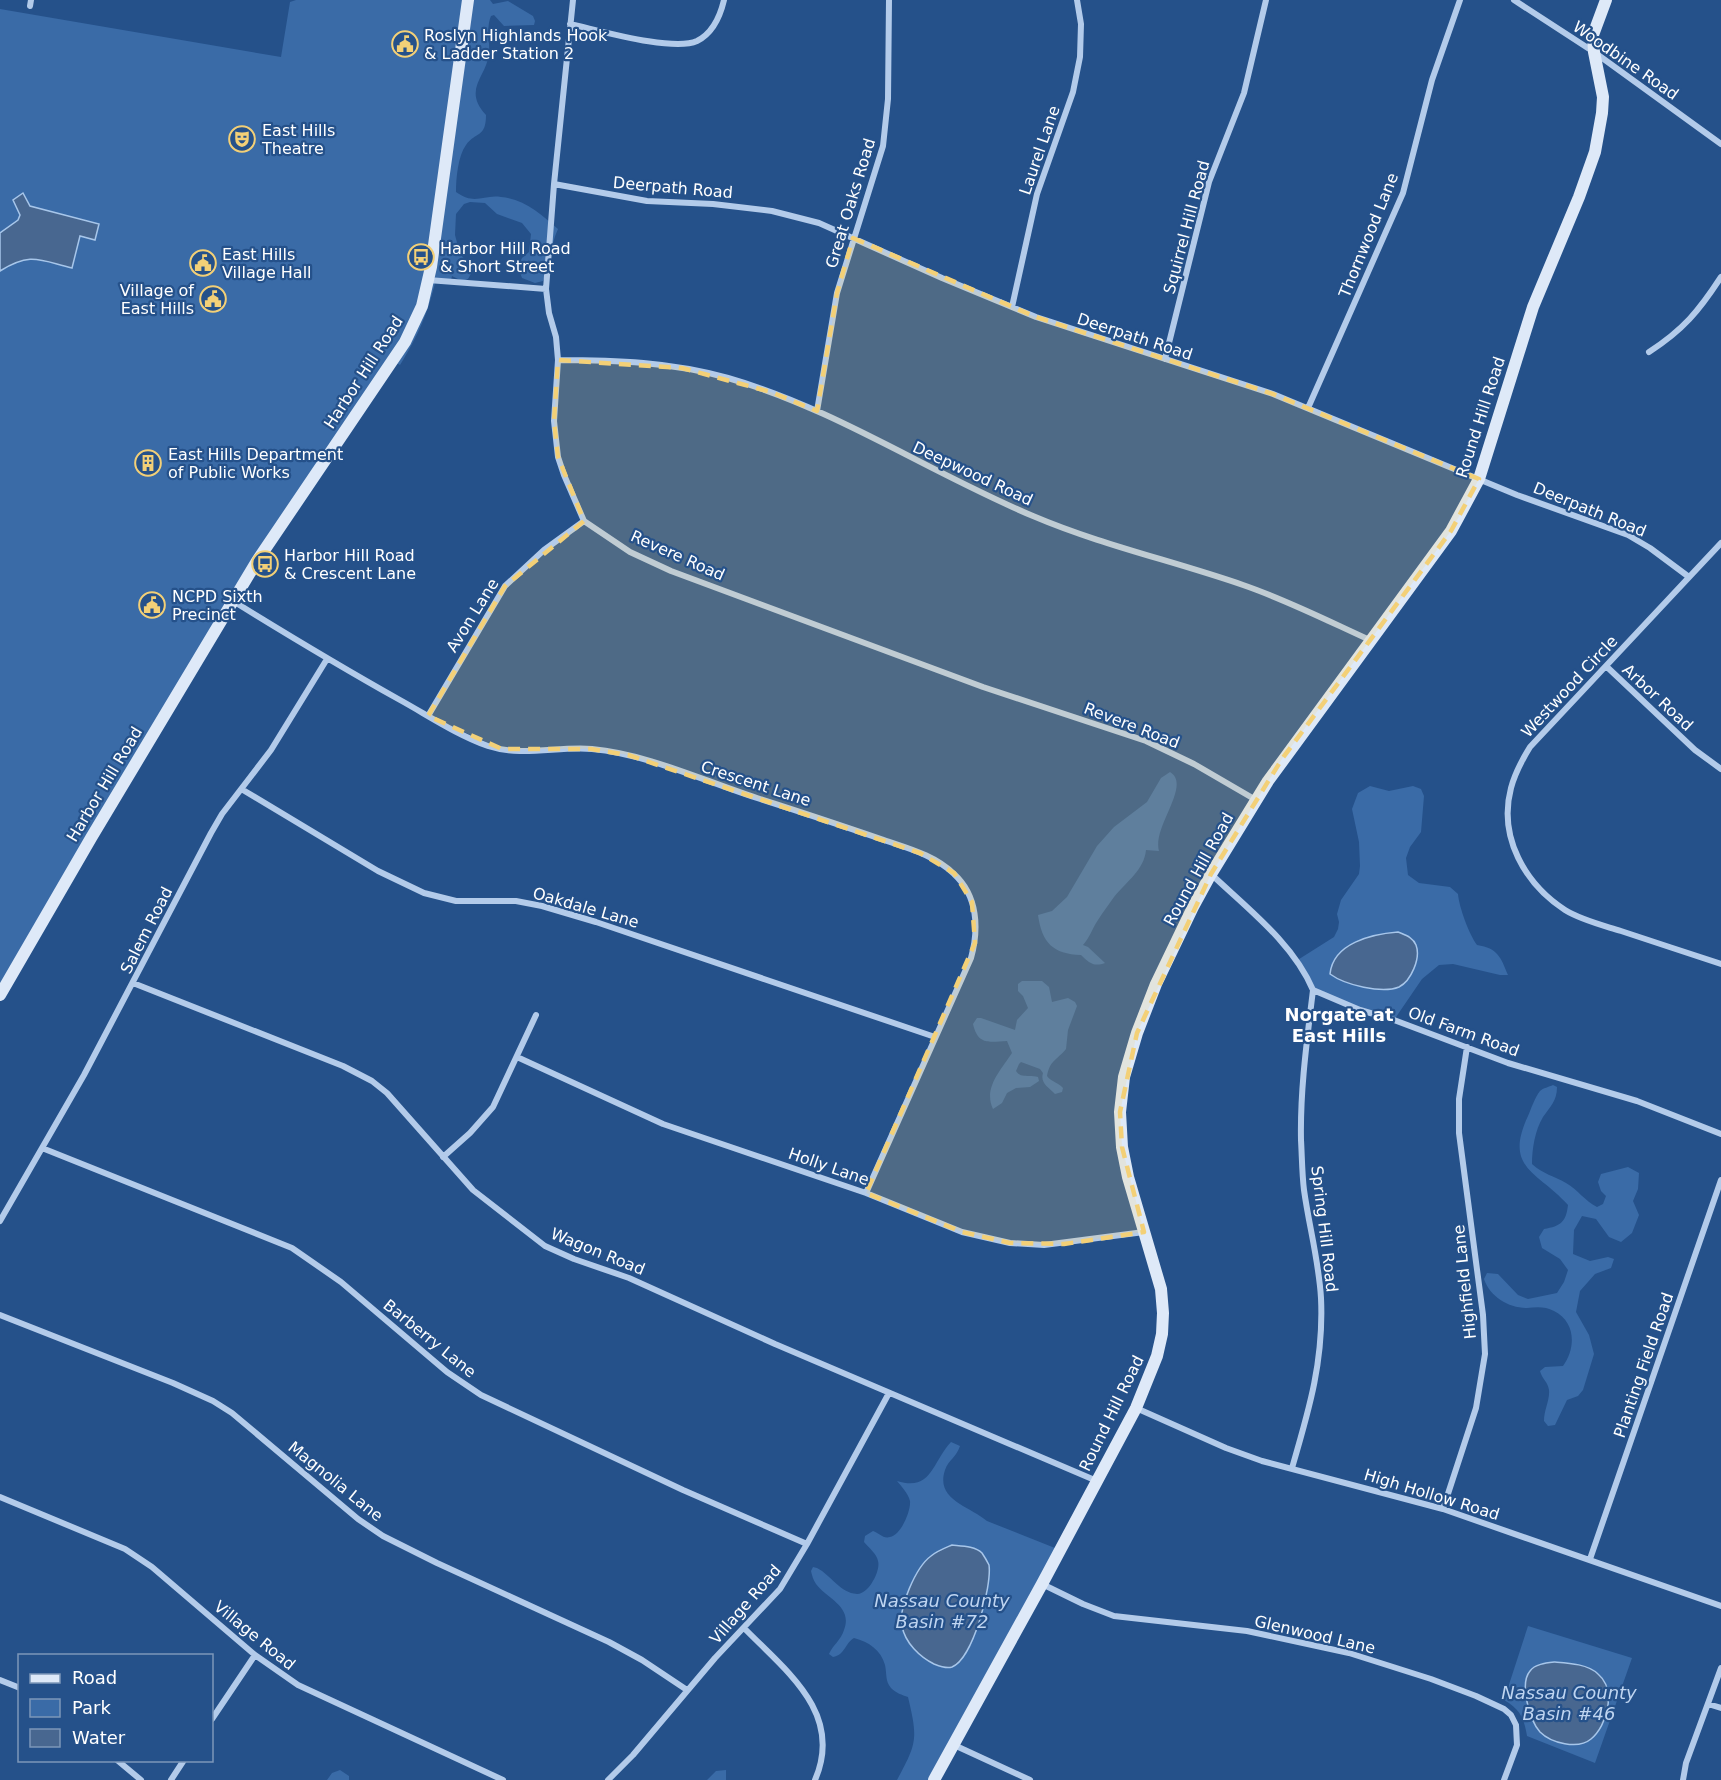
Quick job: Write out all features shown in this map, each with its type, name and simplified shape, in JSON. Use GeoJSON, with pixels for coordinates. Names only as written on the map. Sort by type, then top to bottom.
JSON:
{"type":"FeatureCollection","features":[{"type":"Feature","properties":{"kind":"street","name":"Harbor Hill Road"},"geometry":{"type":"LineString","coordinates":[[0,995],[232,601],[300,495],[405,342],[422,306],[428,280],[468,0]]}},
{"type":"Feature","properties":{"kind":"street"},"geometry":{"type":"LineString","coordinates":[[573,0],[554,184],[546,289],[558,360],[554,421],[558,457],[584,520]]}},
{"type":"Feature","properties":{"kind":"street"},"geometry":{"type":"LineString","coordinates":[[570,24],[641,40],[687,44],[704,37],[711,31],[719,17],[724,0]]}},
{"type":"Feature","properties":{"kind":"street","name":"Great Oaks Road"},"geometry":{"type":"LineString","coordinates":[[817,411],[837,293],[883,146],[888,99],[889,0]]}},
{"type":"Feature","properties":{"kind":"street","name":"Laurel Lane"},"geometry":{"type":"LineString","coordinates":[[1012,307],[1037,194],[1073,92],[1080,57],[1081,24],[1077,0]]}},
{"type":"Feature","properties":{"kind":"street","name":"Squirrel Hill Road"},"geometry":{"type":"LineString","coordinates":[[1165,359],[1209,182],[1244,93],[1266,0]]}},
{"type":"Feature","properties":{"kind":"street","name":"Thornwood Lane"},"geometry":{"type":"LineString","coordinates":[[1308,408],[1403,193],[1432,80],[1460,0]]}},
{"type":"Feature","properties":{"kind":"street","name":"Woodbine Road"},"geometry":{"type":"LineString","coordinates":[[1514,0],[1594,52],[1721,144]]}},
{"type":"Feature","properties":{"kind":"street","name":"Round Hill Road"},"geometry":{"type":"LineString","coordinates":[[934,1780],[1136,1408],[1157,1356],[1163,1324],[1161,1289],[1128,1177],[1122,1147],[1120,1112],[1124,1077],[1137,1033],[1156,984],[1211,874],[1256,800],[1282,759],[1372,641],[1451,531],[1479,479],[1533,307],[1595,152],[1603,97],[1593,35],[1606,0]]}},
{"type":"Feature","properties":{"kind":"street","name":"Deerpath Road"},"geometry":{"type":"LineString","coordinates":[[554,184],[647,201],[713,204],[772,211],[819,223],[1057,325],[1273,394],[1517,495],[1628,535],[1689,577]]}},
{"type":"Feature","properties":{"kind":"street"},"geometry":{"type":"LineString","coordinates":[[1649,352],[1675,335],[1696,313],[1721,277]]}},
{"type":"Feature","properties":{"kind":"street"},"geometry":{"type":"LineString","coordinates":[[428,280],[546,289]]}},
{"type":"Feature","properties":{"kind":"street","name":"Deepwood Road"},"geometry":{"type":"LineString","coordinates":[[558,360],[620,360],[682,368],[727,378],[771,392],[817,411],[954,481],[1034,517],[1110,544],[1245,586],[1372,641]]}},
{"type":"Feature","properties":{"kind":"street","name":"Avon Lane"},"geometry":{"type":"LineString","coordinates":[[428,716],[505,586],[544,550],[584,520]]}},
{"type":"Feature","properties":{"kind":"street","name":"Revere Road"},"geometry":{"type":"LineString","coordinates":[[584,520],[630,552],[671,571],[983,687],[1146,741],[1194,764],[1256,800]]}},
{"type":"Feature","properties":{"kind":"street","name":"Westwood Circle"},"geometry":{"type":"LineString","coordinates":[[1721,543],[1530,747],[1519,766],[1510,790],[1508,822],[1514,849],[1524,871],[1544,894],[1567,911],[1592,922],[1721,964]]}},
{"type":"Feature","properties":{"kind":"street","name":"Crescent Lane"},"geometry":{"type":"LineString","coordinates":[[232,601],[327,659],[455,732],[490,746],[502,749],[591,749],[628,755],[816,816],[920,853],[938,861],[954,873],[965,886],[972,902],[977,925],[971,958],[866,1193]]}},
{"type":"Feature","properties":{"kind":"street","name":"Salem Road"},"geometry":{"type":"LineString","coordinates":[[0,1221],[84,1075],[222,814],[243,790],[283,732],[327,659]]}},
{"type":"Feature","properties":{"kind":"street","name":"Arbor Road"},"geometry":{"type":"LineString","coordinates":[[1606,666],[1695,750],[1721,769]]}},
{"type":"Feature","properties":{"kind":"street","name":"Oakdale Lane"},"geometry":{"type":"LineString","coordinates":[[243,790],[378,871],[424,893],[456,901],[516,902],[542,906],[607,925],[935,1037]]}},
{"type":"Feature","properties":{"kind":"street"},"geometry":{"type":"LineString","coordinates":[[1211,874],[1266,926],[1288,951],[1305,973],[1313,990]]}},
{"type":"Feature","properties":{"kind":"street","name":"Wagon Road"},"geometry":{"type":"LineString","coordinates":[[134,983],[362,1075],[379,1086],[401,1107],[443,1157],[481,1197],[545,1246],[574,1259],[629,1278],[775,1344],[1097,1481]]}},
{"type":"Feature","properties":{"kind":"street","name":"Old Farm Road"},"geometry":{"type":"LineString","coordinates":[[1313,990],[1360,1010],[1394,1020],[1508,1063],[1637,1101],[1721,1134]]}},
{"type":"Feature","properties":{"kind":"street","name":"Spring Hill Road"},"geometry":{"type":"LineString","coordinates":[[1292,1468],[1312,1400],[1319,1357],[1321,1322],[1318,1270],[1304,1188],[1301,1139],[1303,1084],[1313,990]]}},
{"type":"Feature","properties":{"kind":"street"},"geometry":{"type":"LineString","coordinates":[[443,1157],[489,1113],[536,1015]]}},
{"type":"Feature","properties":{"kind":"street","name":"Highfield Lane"},"geometry":{"type":"LineString","coordinates":[[1443,1509],[1476,1408],[1485,1354],[1483,1315],[1459,1133],[1459,1099],[1467,1047]]}},
{"type":"Feature","properties":{"kind":"street","name":"Holly Lane"},"geometry":{"type":"LineString","coordinates":[[517,1057],[663,1124],[866,1193],[962,1232],[1010,1243],[1044,1245],[1144,1232]]}},
{"type":"Feature","properties":{"kind":"street","name":"Barberry Lane"},"geometry":{"type":"LineString","coordinates":[[42,1148],[292,1248],[340,1282],[447,1372],[481,1395],[683,1490],[807,1544]]}},
{"type":"Feature","properties":{"kind":"street","name":"Planting Field Road"},"geometry":{"type":"LineString","coordinates":[[1590,1559],[1721,1180]]}},
{"type":"Feature","properties":{"kind":"street","name":"Magnolia Lane"},"geometry":{"type":"LineString","coordinates":[[0,1315],[213,1401],[232,1413],[358,1519],[383,1536],[609,1641],[687,1690]]}},
{"type":"Feature","properties":{"kind":"street","name":"Village Road"},"geometry":{"type":"LineString","coordinates":[[608,1780],[633,1755],[687,1690],[780,1589],[889,1393]]}},
{"type":"Feature","properties":{"kind":"street","name":"High Hollow Road"},"geometry":{"type":"LineString","coordinates":[[1136,1408],[1226,1448],[1262,1461],[1443,1509],[1721,1606]]}},
{"type":"Feature","properties":{"kind":"street","name":"Village Road"},"geometry":{"type":"LineString","coordinates":[[0,1497],[125,1549],[152,1567],[255,1655],[298,1685],[503,1780]]}},
{"type":"Feature","properties":{"kind":"street","name":"Glenwood Lane"},"geometry":{"type":"LineString","coordinates":[[1042,1584],[1114,1616],[1246,1631],[1349,1653],[1476,1696],[1511,1715],[1516,1725],[1517,1745],[1504,1780]]}},
{"type":"Feature","properties":{"kind":"street"},"geometry":{"type":"LineString","coordinates":[[744,1628],[794,1679],[813,1703],[823,1734],[821,1765],[814,1780]]}},
{"type":"Feature","properties":{"kind":"street"},"geometry":{"type":"LineString","coordinates":[[213,1718],[255,1655]]}},
{"type":"Feature","properties":{"kind":"street"},"geometry":{"type":"LineString","coordinates":[[1683,1780],[1686,1762],[1721,1668]]}},
{"type":"Feature","properties":{"kind":"street"},"geometry":{"type":"LineString","coordinates":[[0,1680],[18,1687]]}},
{"type":"Feature","properties":{"kind":"street"},"geometry":{"type":"LineString","coordinates":[[1708,1704],[1721,1708]]}},
{"type":"Feature","properties":{"kind":"street"},"geometry":{"type":"LineString","coordinates":[[953,1745],[1030,1780]]}},
{"type":"Feature","properties":{"kind":"street"},"geometry":{"type":"LineString","coordinates":[[118,1762],[141,1780]]}},
{"type":"Feature","properties":{"kind":"street"},"geometry":{"type":"LineString","coordinates":[[171,1780],[183,1762]]}},
{"type":"Feature","properties":{"kind":"highlighted area"},"geometry":{"type":"Polygon","coordinates":[[[853,238],[1036,317],[1273,394],[1479,479],[1451,531],[1282,759],[1211,874],[1137,1033],[1120,1112],[1122,1147],[1144,1232],[1064,1244],[1010,1243],[962,1232],[866,1193],[975,943],[972,902],[954,873],[920,853],[628,755],[591,749],[502,749],[428,716],[505,586],[584,521],[558,457],[554,421],[558,360],[682,368],[771,392],[817,411],[837,293],[853,238]]]}},
{"type":"Feature","properties":{"kind":"green space"},"geometry":{"type":"Polygon","coordinates":[[[296,0],[490,0],[493,4],[508,1],[533,16],[534,25],[504,26],[494,15],[491,16],[489,53],[476,90],[476,98],[486,115],[486,122],[482,131],[463,150],[458,167],[456,192],[474,199],[495,196],[509,198],[525,204],[558,229],[545,275],[543,281],[535,283],[522,278],[518,267],[522,258],[529,252],[531,234],[522,223],[497,214],[485,203],[464,204],[456,214],[455,235],[460,254],[469,264],[472,272],[468,279],[462,281],[452,276],[451,280],[436,279],[422,324],[400,365],[393,361],[298,497],[0,995],[0,9],[281,57],[290,2],[296,0]]]}},
{"type":"Feature","properties":{"kind":"green space"},"geometry":{"type":"Polygon","coordinates":[[[1170,772],[1176,778],[1177,786],[1161,830],[1158,841],[1159,851],[1146,850],[1142,864],[1114,897],[1083,945],[1105,963],[1095,964],[1081,955],[1063,952],[1050,945],[1042,933],[1038,915],[1052,911],[1067,897],[1097,846],[1114,827],[1147,802],[1161,778],[1170,772]]]}},
{"type":"Feature","properties":{"kind":"green space"},"geometry":{"type":"Polygon","coordinates":[[[1370,786],[1389,791],[1413,786],[1421,789],[1424,796],[1421,832],[1410,847],[1406,858],[1408,875],[1419,883],[1450,887],[1458,894],[1462,913],[1477,945],[1494,951],[1508,975],[1453,964],[1439,965],[1422,979],[1394,1020],[1313,990],[1296,961],[1334,937],[1338,929],[1337,914],[1341,900],[1359,874],[1360,866],[1359,842],[1352,809],[1358,793],[1370,786]]]}},
{"type":"Feature","properties":{"kind":"green space"},"geometry":{"type":"Polygon","coordinates":[[[1022,981],[1042,981],[1049,987],[1052,1002],[1068,998],[1077,1006],[1068,1030],[1066,1049],[1052,1063],[1047,1076],[1063,1088],[1062,1092],[1055,1094],[1044,1082],[1040,1069],[1021,1062],[1016,1071],[1023,1076],[1038,1077],[1039,1081],[1030,1087],[1016,1088],[1007,1093],[1002,1103],[993,1109],[990,1101],[992,1087],[1012,1053],[1007,1041],[989,1042],[981,1039],[973,1024],[977,1018],[981,1018],[1015,1030],[1017,1020],[1028,1008],[1018,991],[1018,984],[1022,981]]]}},
{"type":"Feature","properties":{"kind":"green space"},"geometry":{"type":"Polygon","coordinates":[[[1553,1085],[1557,1087],[1556,1096],[1538,1128],[1533,1146],[1532,1164],[1570,1186],[1597,1207],[1603,1204],[1606,1196],[1601,1191],[1598,1182],[1601,1174],[1628,1167],[1639,1173],[1638,1189],[1633,1201],[1639,1215],[1632,1233],[1621,1242],[1609,1237],[1596,1219],[1582,1216],[1574,1230],[1573,1254],[1590,1261],[1608,1257],[1614,1259],[1611,1268],[1595,1274],[1580,1291],[1576,1312],[1589,1335],[1594,1354],[1583,1390],[1578,1396],[1567,1400],[1555,1425],[1548,1426],[1544,1421],[1549,1390],[1540,1371],[1545,1367],[1563,1366],[1572,1344],[1570,1328],[1561,1316],[1551,1309],[1507,1304],[1495,1296],[1484,1279],[1487,1273],[1498,1274],[1518,1295],[1528,1299],[1557,1293],[1564,1282],[1568,1270],[1560,1259],[1542,1248],[1539,1237],[1544,1229],[1562,1222],[1568,1205],[1528,1168],[1522,1159],[1520,1148],[1521,1134],[1536,1096],[1541,1090],[1553,1085]]]}},
{"type":"Feature","properties":{"kind":"green space"},"geometry":{"type":"Polygon","coordinates":[[[951,1442],[960,1446],[945,1470],[943,1480],[949,1495],[987,1521],[1060,1550],[932,1780],[897,1780],[909,1757],[914,1740],[908,1697],[891,1688],[883,1660],[869,1644],[854,1638],[837,1656],[833,1657],[829,1654],[843,1634],[845,1615],[842,1609],[816,1584],[811,1571],[813,1567],[817,1568],[851,1593],[857,1594],[865,1591],[873,1582],[878,1571],[878,1561],[864,1542],[865,1536],[873,1531],[883,1537],[898,1532],[907,1516],[910,1501],[897,1481],[909,1483],[924,1479],[951,1442]]]}},
{"type":"Feature","properties":{"kind":"green space"},"geometry":{"type":"Polygon","coordinates":[[[1528,1626],[1632,1658],[1595,1763],[1527,1736],[1520,1715],[1504,1700],[1528,1626]]]}},
{"type":"Feature","properties":{"kind":"green space"},"geometry":{"type":"Polygon","coordinates":[[[340,1770],[349,1776],[349,1780],[327,1780],[332,1773],[340,1770]]]}},
{"type":"Feature","properties":{"kind":"green space"},"geometry":{"type":"Polygon","coordinates":[[[726,1770],[726,1780],[707,1780],[716,1771],[726,1770]]]}},
{"type":"Feature","properties":{"kind":"water"},"geometry":{"type":"Polygon","coordinates":[[[23,193],[30,206],[99,224],[95,240],[80,236],[72,268],[35,259],[20,261],[0,271],[0,233],[18,220],[20,215],[13,200],[23,193]]]}},
{"type":"Feature","properties":{"kind":"water"},"geometry":{"type":"Polygon","coordinates":[[[1398,932],[1413,940],[1417,950],[1416,962],[1411,975],[1399,987],[1374,989],[1345,982],[1330,974],[1338,955],[1355,942],[1377,935],[1398,932]]]}},
{"type":"Feature","properties":{"kind":"water","name":"Nassau County Basin #72"},"geometry":{"type":"Polygon","coordinates":[[[952,1545],[972,1548],[982,1553],[989,1565],[989,1575],[980,1621],[974,1637],[960,1661],[947,1668],[929,1661],[914,1649],[906,1638],[901,1618],[909,1588],[925,1561],[933,1554],[952,1545]]]}},
{"type":"Feature","properties":{"kind":"water","name":"Nassau County Basin #46"},"geometry":{"type":"Polygon","coordinates":[[[1555,1662],[1589,1668],[1604,1681],[1608,1708],[1602,1726],[1586,1742],[1572,1745],[1558,1742],[1540,1732],[1533,1720],[1527,1702],[1527,1677],[1535,1667],[1555,1662]]]}},
{"type":"Feature","properties":{"kind":"place","name":"Roslyn Highlands Hook & Ladder Station 2"},"geometry":{"type":"Point","coordinates":[405,44]}},
{"type":"Feature","properties":{"kind":"place","name":"East Hills Theatre"},"geometry":{"type":"Point","coordinates":[242,139]}},
{"type":"Feature","properties":{"kind":"place","name":"Harbor Hill Road & Short Street"},"geometry":{"type":"Point","coordinates":[421,257]}},
{"type":"Feature","properties":{"kind":"place","name":"East Hills Village Hall"},"geometry":{"type":"Point","coordinates":[203,263]}},
{"type":"Feature","properties":{"kind":"place","name":"Village of East Hills"},"geometry":{"type":"Point","coordinates":[213,299]}},
{"type":"Feature","properties":{"kind":"place","name":"East Hills Department of Public Works"},"geometry":{"type":"Point","coordinates":[148,463]}},
{"type":"Feature","properties":{"kind":"place","name":"Harbor Hill Road & Crescent Lane"},"geometry":{"type":"Point","coordinates":[265,564]}},
{"type":"Feature","properties":{"kind":"place","name":"NCPD Sixth Precinct"},"geometry":{"type":"Point","coordinates":[152,605]}},
{"type":"Feature","properties":{"kind":"district","name":"Norgate at East Hills"},"geometry":{"type":"Point","coordinates":[1339,1025]}}]}
